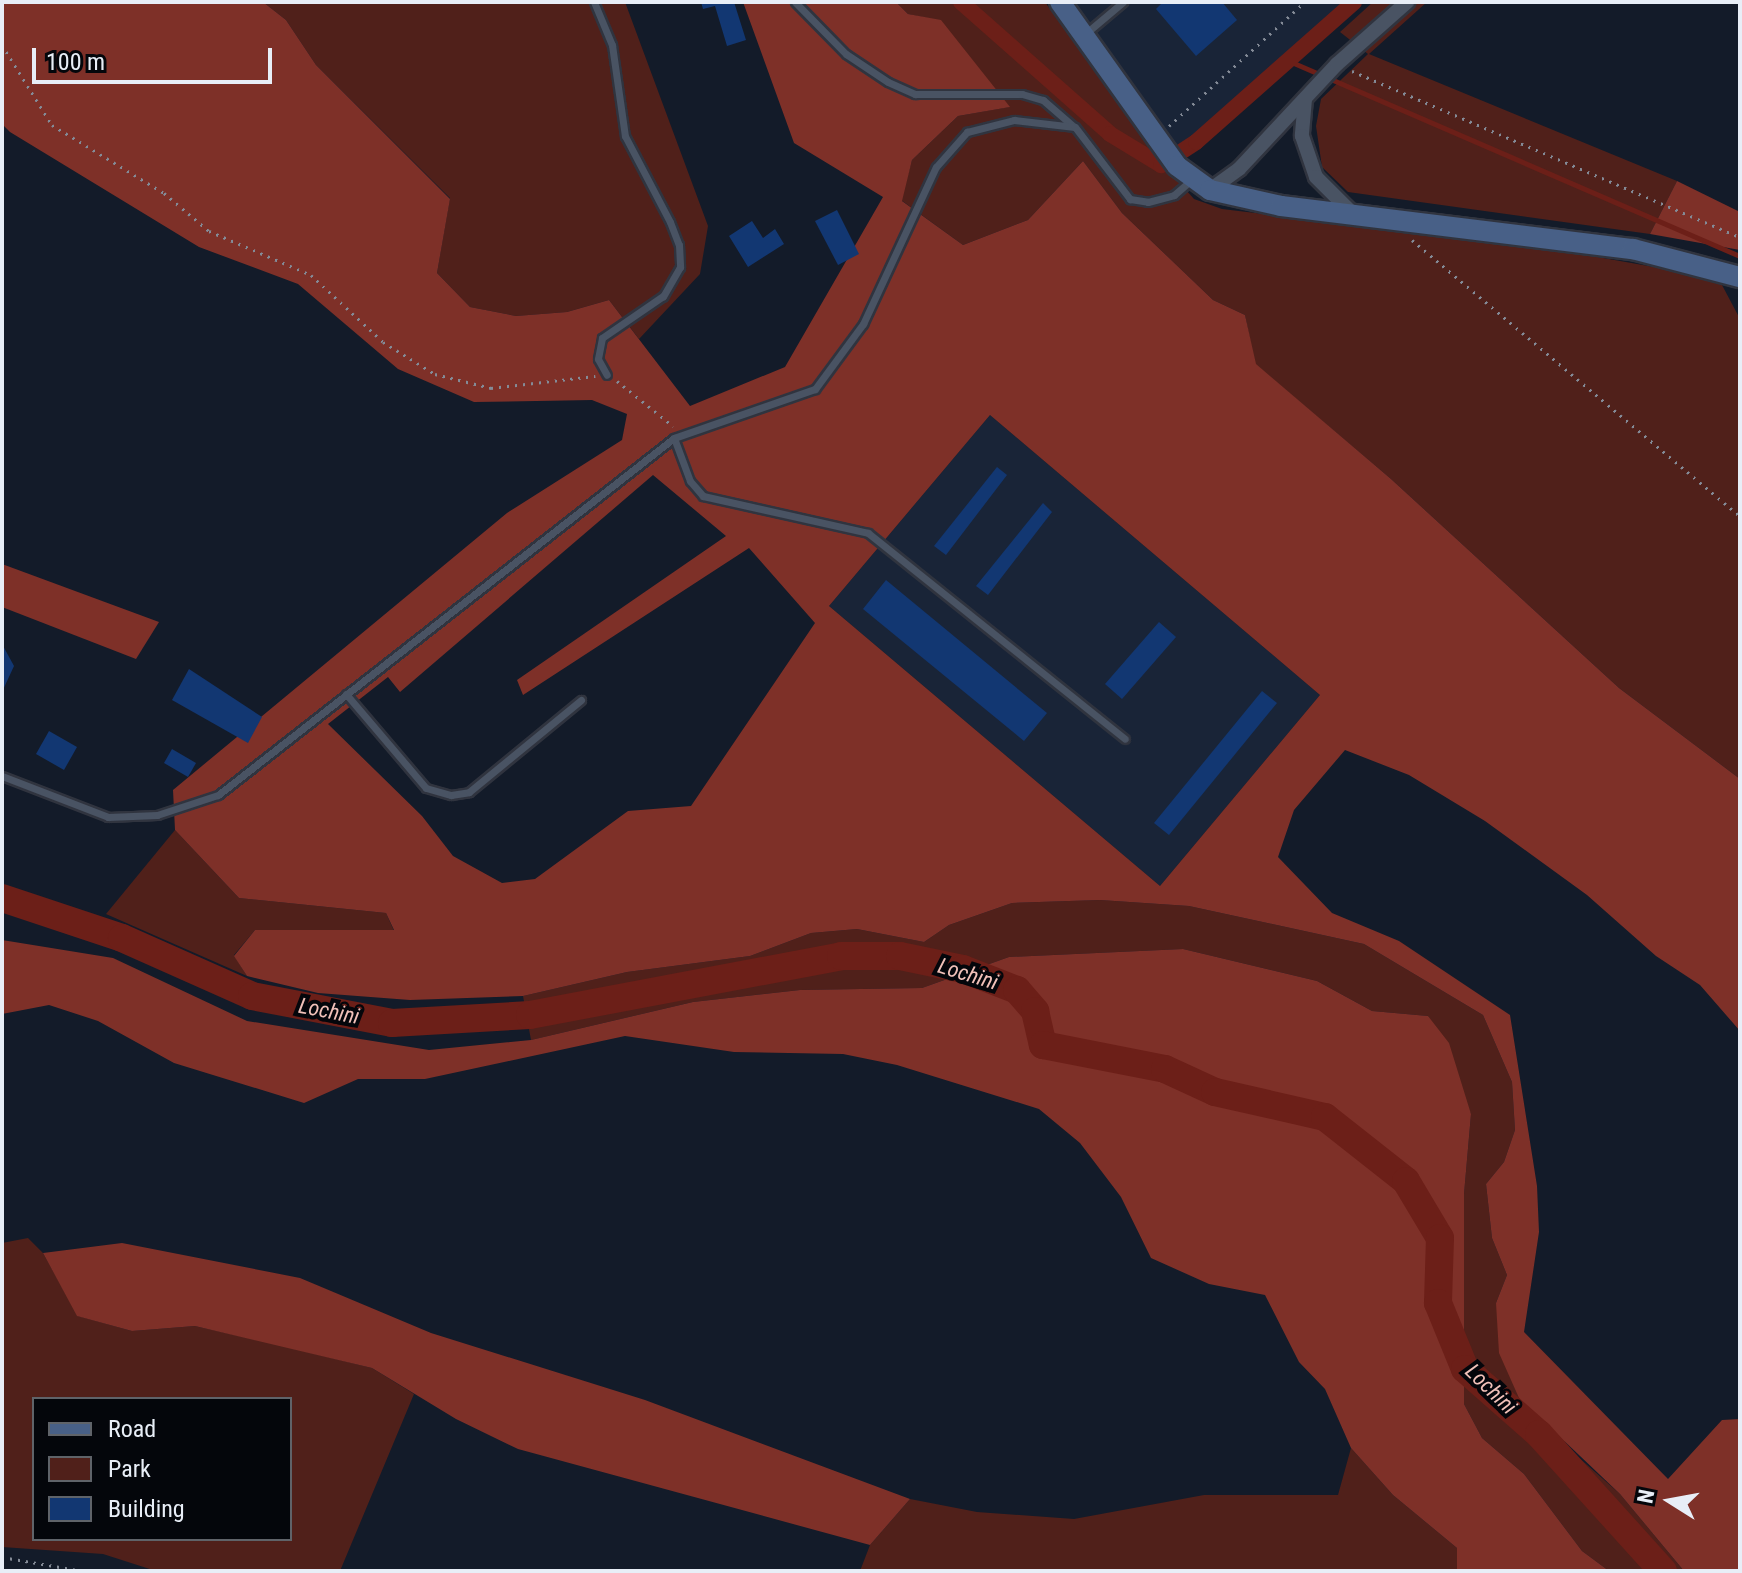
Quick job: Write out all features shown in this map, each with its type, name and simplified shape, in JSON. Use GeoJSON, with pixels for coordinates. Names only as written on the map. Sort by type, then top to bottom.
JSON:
{"type":"FeatureCollection","features":[{"type":"Feature","properties":{"kind":"street"},"geometry":{"type":"LineString","coordinates":[[1060,2],[1157,139],[1193,178],[1281,206],[1633,249],[1740,277]]}},
{"type":"Feature","properties":{"kind":"street"},"geometry":{"type":"LineString","coordinates":[[1193,178],[1239,169],[1337,64],[1407,2]]}},
{"type":"Feature","properties":{"kind":"street"},"geometry":{"type":"LineString","coordinates":[[1305,99],[1302,136],[1316,177],[1352,213]]}},
{"type":"Feature","properties":{"kind":"lane"},"geometry":{"type":"LineString","coordinates":[[594,2],[612,45],[625,136],[675,234],[680,267],[663,296],[602,338],[598,359],[607,375]]}},
{"type":"Feature","properties":{"kind":"lane"},"geometry":{"type":"LineString","coordinates":[[795,2],[846,54],[888,82],[915,94],[1022,94],[1043,100],[1075,127],[1130,199],[1148,202],[1174,195],[1193,178]]}},
{"type":"Feature","properties":{"kind":"lane"},"geometry":{"type":"LineString","coordinates":[[1084,36],[1123,2]]}},
{"type":"Feature","properties":{"kind":"lane"},"geometry":{"type":"LineString","coordinates":[[2,776],[108,817],[157,815],[218,795],[674,438],[815,389],[863,324],[936,167],[967,132],[1014,120],[1075,127]]}},
{"type":"Feature","properties":{"kind":"lane"},"geometry":{"type":"LineString","coordinates":[[674,438],[690,481],[703,496],[868,533],[1125,739]]}},
{"type":"Feature","properties":{"kind":"lane"},"geometry":{"type":"LineString","coordinates":[[346,694],[426,788],[451,795],[469,792],[581,700]]}},
{"type":"Feature","properties":{"kind":"path"},"geometry":{"type":"LineString","coordinates":[[1157,139],[1305,2]]}},
{"type":"Feature","properties":{"kind":"path"},"geometry":{"type":"LineString","coordinates":[[2,45],[52,125],[164,193],[209,231],[311,275],[383,342],[435,374],[491,388],[607,375],[636,392],[673,425],[674,438]]}},
{"type":"Feature","properties":{"kind":"path"},"geometry":{"type":"LineString","coordinates":[[1337,64],[1740,237]]}},
{"type":"Feature","properties":{"kind":"path"},"geometry":{"type":"LineString","coordinates":[[1406,235],[1740,516]]}},
{"type":"Feature","properties":{"kind":"path"},"geometry":{"type":"LineString","coordinates":[[2,1557],[83,1571]]}},
{"type":"Feature","properties":{"kind":"shaded area"},"geometry":{"type":"Polygon","coordinates":[[[2,2],[263,2],[286,20],[316,65],[450,199],[437,273],[470,307],[516,316],[567,312],[609,300],[690,406],[785,367],[883,197],[794,143],[743,2],[896,2],[908,14],[941,20],[1010,107],[958,116],[912,160],[902,201],[963,245],[1028,220],[1083,161],[1122,213],[1213,300],[1245,315],[1256,364],[1391,479],[1619,688],[1740,779],[1740,1031],[1700,985],[1656,956],[1587,895],[1485,821],[1409,775],[1345,750],[1294,810],[1278,857],[1332,913],[1399,941],[1510,1015],[1537,1186],[1539,1232],[1524,1332],[1668,1479],[1722,1420],[1740,1419],[1740,1571],[1684,1571],[1620,1494],[1519,1398],[1499,1353],[1496,1303],[1507,1275],[1492,1238],[1486,1184],[1504,1162],[1515,1130],[1512,1082],[1483,1015],[1364,944],[1189,906],[1100,900],[1012,903],[949,925],[924,942],[857,929],[811,933],[750,956],[627,972],[523,996],[410,1000],[318,993],[247,976],[234,956],[255,930],[394,930],[386,913],[239,898],[175,830],[173,790],[507,513],[622,440],[627,414],[592,400],[474,402],[398,369],[298,284],[199,247],[10,132],[2,124],[2,2]],[[990,415],[829,606],[1160,886],[1320,695],[990,415]],[[653,475],[400,692],[388,677],[328,724],[422,816],[453,856],[502,883],[535,879],[628,811],[691,806],[815,623],[749,548],[523,695],[517,680],[726,536],[653,475]]]}},
{"type":"Feature","properties":{"kind":"shaded area"},"geometry":{"type":"Polygon","coordinates":[[[1060,2],[1354,2],[1182,152],[1159,142],[1060,2]]]}},
{"type":"Feature","properties":{"kind":"shaded area"},"geometry":{"type":"Polygon","coordinates":[[[1677,181],[1740,212],[1740,250],[1650,234],[1677,181]]]}},
{"type":"Feature","properties":{"kind":"shaded area"},"geometry":{"type":"Polygon","coordinates":[[[990,415],[1320,695],[1160,886],[829,606],[990,415]]]}},
{"type":"Feature","properties":{"kind":"shaded area"},"geometry":{"type":"Polygon","coordinates":[[[2,564],[159,622],[136,659],[2,607],[2,564]]]}},
{"type":"Feature","properties":{"kind":"shaded area"},"geometry":{"type":"Polygon","coordinates":[[[2,940],[113,958],[247,1021],[429,1050],[531,1040],[693,1002],[800,990],[922,988],[1009,957],[1183,949],[1317,981],[1372,1011],[1428,1016],[1449,1043],[1471,1114],[1464,1194],[1464,1404],[1482,1438],[1524,1474],[1582,1551],[1609,1571],[1457,1571],[1457,1548],[1393,1495],[1351,1448],[1325,1389],[1299,1362],[1265,1295],[1209,1284],[1151,1258],[1121,1197],[1080,1143],[1039,1109],[897,1065],[843,1054],[734,1052],[625,1036],[425,1079],[358,1079],[304,1103],[174,1063],[98,1021],[49,1005],[2,1014],[2,940]]]}},
{"type":"Feature","properties":{"kind":"shaded area"},"geometry":{"type":"Polygon","coordinates":[[[122,1243],[300,1278],[431,1333],[645,1400],[910,1499],[870,1545],[518,1449],[456,1419],[372,1368],[195,1326],[132,1331],[77,1316],[43,1253],[122,1243]]]}},
{"type":"Feature","properties":{"kind":"green space"},"geometry":{"type":"Polygon","coordinates":[[[263,2],[625,2],[708,226],[700,274],[639,339],[609,300],[567,312],[516,316],[470,307],[437,273],[450,198],[316,65],[286,20],[263,2]]]}},
{"type":"Feature","properties":{"kind":"green space"},"geometry":{"type":"Polygon","coordinates":[[[896,2],[1045,2],[1149,148],[1194,199],[1222,209],[1558,250],[1671,270],[1722,285],[1740,319],[1740,779],[1619,688],[1391,479],[1255,364],[1245,315],[1213,300],[1122,213],[1083,161],[1028,220],[963,245],[901,200],[912,160],[958,116],[1009,107],[941,21],[908,14],[896,2]]]}},
{"type":"Feature","properties":{"kind":"green space"},"geometry":{"type":"Polygon","coordinates":[[[1373,2],[1427,2],[1369,54],[1677,181],[1650,234],[1348,192],[1322,167],[1316,126],[1321,99],[1368,54],[1340,32],[1373,2]]]}},
{"type":"Feature","properties":{"kind":"green space"},"geometry":{"type":"Polygon","coordinates":[[[175,830],[239,898],[386,913],[394,931],[255,930],[234,955],[247,976],[106,914],[175,830]]]}},
{"type":"Feature","properties":{"kind":"green space"},"geometry":{"type":"Polygon","coordinates":[[[1100,900],[1189,906],[1364,944],[1483,1015],[1512,1082],[1515,1130],[1504,1162],[1486,1184],[1492,1238],[1507,1275],[1496,1303],[1568,1448],[1620,1494],[1684,1571],[1609,1571],[1582,1551],[1524,1474],[1482,1438],[1464,1404],[1464,1194],[1471,1114],[1428,1016],[1372,1011],[1317,981],[1183,949],[1009,957],[922,988],[800,990],[693,1002],[531,1040],[523,996],[627,972],[750,956],[811,933],[857,929],[924,942],[949,925],[1012,903],[1100,900]]]}},
{"type":"Feature","properties":{"kind":"green space"},"geometry":{"type":"Polygon","coordinates":[[[28,1238],[43,1253],[78,1316],[132,1331],[195,1326],[279,1345],[372,1368],[414,1394],[340,1571],[156,1571],[103,1554],[2,1547],[2,1243],[28,1238]]]}},
{"type":"Feature","properties":{"kind":"green space"},"geometry":{"type":"Polygon","coordinates":[[[1351,1448],[1393,1495],[1457,1548],[1457,1571],[860,1571],[870,1545],[910,1499],[977,1512],[1074,1519],[1204,1495],[1338,1495],[1351,1448]]]}},
{"type":"Feature","properties":{"kind":"building"},"geometry":{"type":"Polygon","coordinates":[[[701,2],[734,2],[746,40],[727,46],[715,6],[703,9],[701,2]]]}},
{"type":"Feature","properties":{"kind":"building"},"geometry":{"type":"Polygon","coordinates":[[[1163,2],[1222,2],[1237,20],[1196,56],[1156,9],[1163,2]]]}},
{"type":"Feature","properties":{"kind":"building"},"geometry":{"type":"Polygon","coordinates":[[[837,210],[859,254],[838,265],[815,221],[837,210]]]}},
{"type":"Feature","properties":{"kind":"building"},"geometry":{"type":"Polygon","coordinates":[[[752,221],[763,238],[775,229],[784,244],[748,267],[729,236],[752,221]]]}},
{"type":"Feature","properties":{"kind":"building"},"geometry":{"type":"Polygon","coordinates":[[[997,467],[1007,475],[946,555],[934,546],[997,467]]]}},
{"type":"Feature","properties":{"kind":"building"},"geometry":{"type":"Polygon","coordinates":[[[1043,503],[1052,512],[988,595],[976,586],[1043,503]]]}},
{"type":"Feature","properties":{"kind":"building"},"geometry":{"type":"Polygon","coordinates":[[[886,580],[1047,713],[1024,741],[863,609],[886,580]]]}},
{"type":"Feature","properties":{"kind":"building"},"geometry":{"type":"Polygon","coordinates":[[[1159,622],[1176,637],[1122,699],[1105,684],[1159,622]]]}},
{"type":"Feature","properties":{"kind":"building"},"geometry":{"type":"Polygon","coordinates":[[[2,644],[14,666],[2,692],[2,644]]]}},
{"type":"Feature","properties":{"kind":"building"},"geometry":{"type":"Polygon","coordinates":[[[189,669],[262,717],[248,743],[172,700],[189,669]]]}},
{"type":"Feature","properties":{"kind":"building"},"geometry":{"type":"Polygon","coordinates":[[[1262,691],[1277,703],[1169,835],[1154,823],[1262,691]]]}},
{"type":"Feature","properties":{"kind":"building"},"geometry":{"type":"Polygon","coordinates":[[[49,731],[77,747],[64,770],[36,754],[49,731]]]}},
{"type":"Feature","properties":{"kind":"building"},"geometry":{"type":"Polygon","coordinates":[[[172,749],[196,763],[188,777],[164,763],[172,749]]]}},
{"type":"Feature","properties":{"kind":"waterway"},"geometry":{"type":"LineString","coordinates":[[961,2],[1110,134],[1161,165],[1196,142],[1354,2]]}},
{"type":"Feature","properties":{"kind":"waterway"},"geometry":{"type":"LineString","coordinates":[[1289,61],[1740,256]]}},
{"type":"Feature","properties":{"kind":"waterway","name":"Lochini"},"geometry":{"type":"LineString","coordinates":[[2,898],[122,938],[252,996],[392,1023],[530,1015],[841,956],[900,956],[963,969],[1017,990],[1035,1011],[1043,1045],[1165,1069],[1215,1092],[1325,1117],[1406,1181],[1440,1238],[1438,1303],[1465,1369],[1539,1434],[1663,1571]]}}]}
